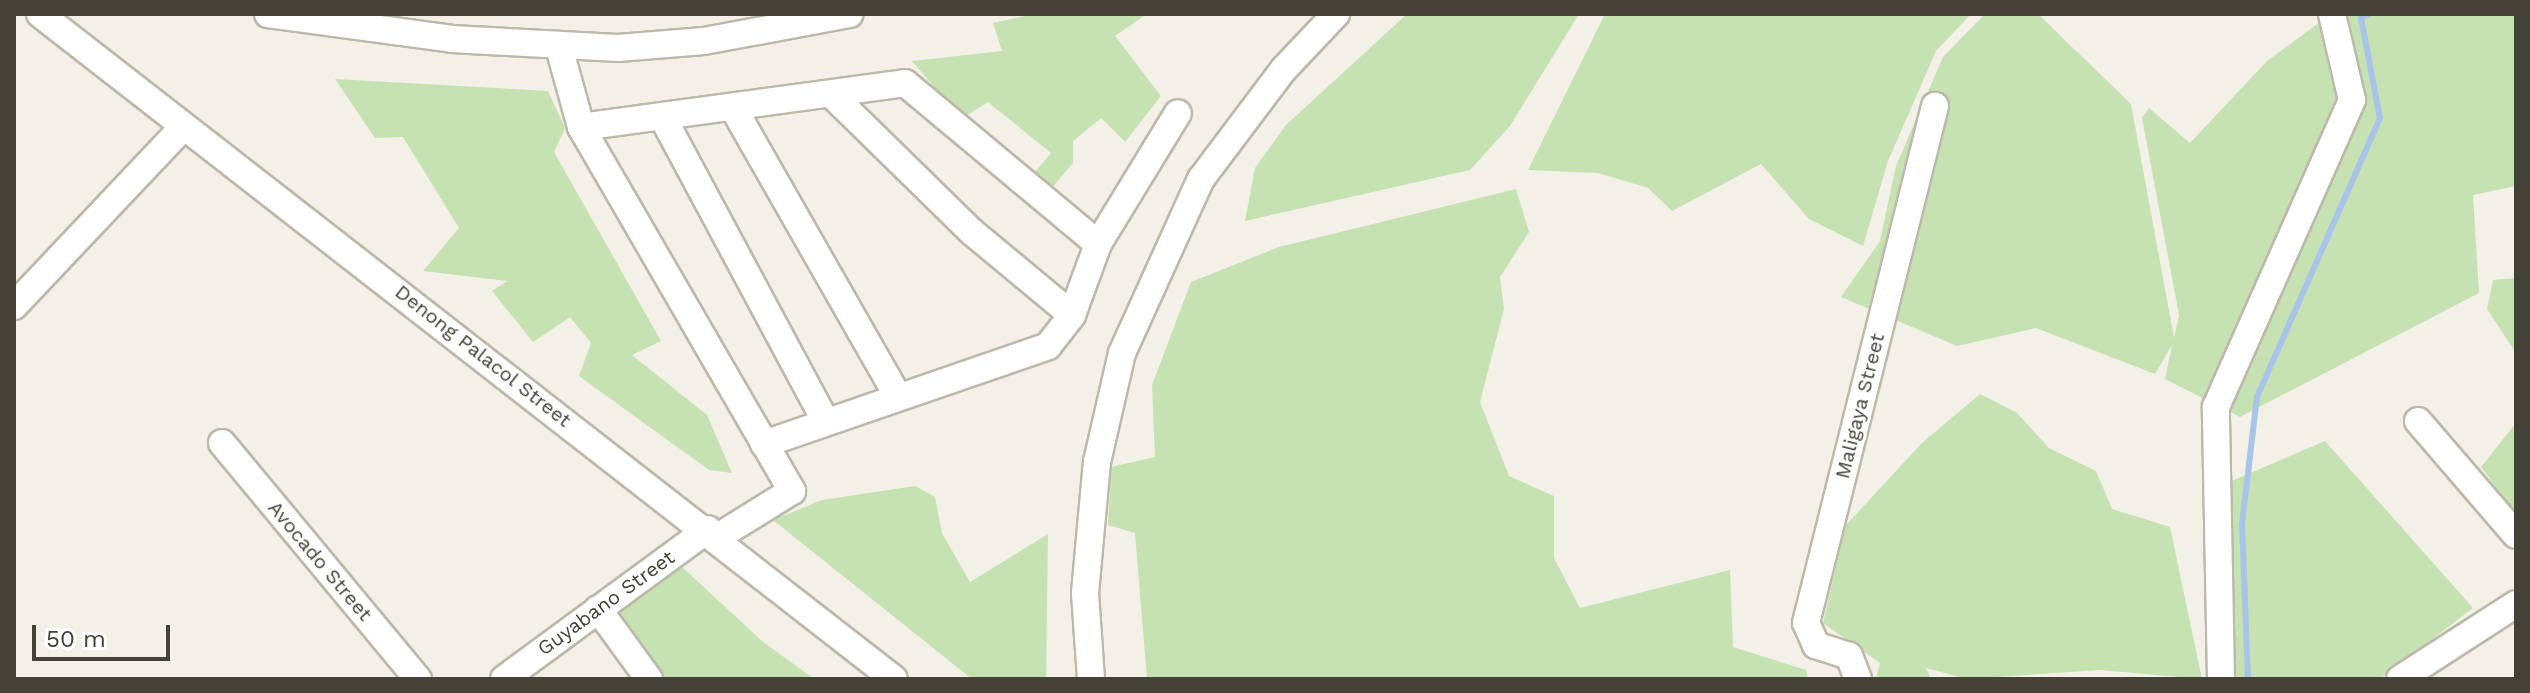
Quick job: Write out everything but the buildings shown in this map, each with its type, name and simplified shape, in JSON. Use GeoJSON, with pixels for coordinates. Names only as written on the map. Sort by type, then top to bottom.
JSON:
{"type":"FeatureCollection","features":[{"type":"Feature","properties":{"kind":"street","name":"Denong Palacol Street"},"geometry":{"type":"LineString","coordinates":[[40,14],[77,25],[183,127],[714,532],[894,679]]}},
{"type":"Feature","properties":{"kind":"street"},"geometry":{"type":"LineString","coordinates":[[268,14],[559,47],[704,41],[850,14]]}},
{"type":"Feature","properties":{"kind":"street"},"geometry":{"type":"LineString","coordinates":[[1091,679],[1085,593],[1097,462],[1122,353],[1201,179],[1336,14]]}},
{"type":"Feature","properties":{"kind":"street"},"geometry":{"type":"LineString","coordinates":[[2221,679],[2216,407],[2352,100],[2332,14]]}},
{"type":"Feature","properties":{"kind":"street"},"geometry":{"type":"LineString","coordinates":[[559,47],[581,127],[764,444],[897,395],[1031,355],[1072,315],[1098,244],[1178,113]]}},
{"type":"Feature","properties":{"kind":"street"},"geometry":{"type":"LineString","coordinates":[[581,127],[735,111],[905,83],[1098,244]]}},
{"type":"Feature","properties":{"kind":"street"},"geometry":{"type":"LineString","coordinates":[[833,96],[972,232],[1072,315]]}},
{"type":"Feature","properties":{"kind":"street","name":"Maligaya Street"},"geometry":{"type":"LineString","coordinates":[[1858,679],[1849,656],[1816,645],[1806,623],[1935,106]]}},
{"type":"Feature","properties":{"kind":"street"},"geometry":{"type":"LineString","coordinates":[[735,111],[897,395]]}},
{"type":"Feature","properties":{"kind":"street"},"geometry":{"type":"LineString","coordinates":[[663,118],[825,420]]}},
{"type":"Feature","properties":{"kind":"street"},"geometry":{"type":"LineString","coordinates":[[14,306],[183,127]]}},
{"type":"Feature","properties":{"kind":"street"},"geometry":{"type":"LineString","coordinates":[[2418,421],[2516,535]]}},
{"type":"Feature","properties":{"kind":"street","name":"Avocado Street"},"geometry":{"type":"LineString","coordinates":[[222,443],[418,679]]}},
{"type":"Feature","properties":{"kind":"street","name":"Guyabano Street"},"geometry":{"type":"LineString","coordinates":[[504,679],[598,609],[714,532],[792,491],[764,444]]}},
{"type":"Feature","properties":{"kind":"street"},"geometry":{"type":"LineString","coordinates":[[2400,679],[2516,604]]}},
{"type":"Feature","properties":{"kind":"street"},"geometry":{"type":"LineString","coordinates":[[598,609],[649,679]]}},
{"type":"Feature","properties":{"kind":"green space"},"geometry":{"type":"Polygon","coordinates":[[[1034,14],[1147,14],[1115,36],[1161,96],[1125,142],[1101,118],[1073,141],[1073,163],[1050,190],[1031,177],[1051,153],[988,102],[961,119],[912,61],[1002,51],[993,23],[1034,14]]]}},
{"type":"Feature","properties":{"kind":"green space"},"geometry":{"type":"Polygon","coordinates":[[[1407,14],[1579,14],[1510,126],[1470,170],[1245,221],[1255,168],[1286,125],[1407,14]]]}},
{"type":"Feature","properties":{"kind":"green space"},"geometry":{"type":"Polygon","coordinates":[[[1605,14],[1971,14],[1936,51],[1888,161],[1863,246],[1809,219],[1761,164],[1672,211],[1648,188],[1598,173],[1528,170],[1605,14]]]}},
{"type":"Feature","properties":{"kind":"green space"},"geometry":{"type":"Polygon","coordinates":[[[1985,14],[2038,14],[2131,104],[2174,338],[2179,315],[2142,118],[2149,108],[2190,143],[2267,61],[2331,14],[2516,14],[2516,186],[2473,195],[2479,293],[2240,417],[2165,379],[2172,345],[2155,374],[2036,328],[1957,346],[1841,297],[1880,241],[1896,166],[1943,57],[1985,14]]]}},
{"type":"Feature","properties":{"kind":"green space"},"geometry":{"type":"Polygon","coordinates":[[[335,79],[548,91],[565,128],[554,152],[661,341],[632,355],[707,415],[732,473],[709,470],[579,376],[591,343],[570,317],[533,342],[492,291],[507,281],[423,271],[459,228],[403,137],[375,138],[335,79]]]}},
{"type":"Feature","properties":{"kind":"green space"},"geometry":{"type":"Polygon","coordinates":[[[1516,189],[1529,232],[1500,277],[1504,309],[1480,402],[1509,476],[1554,496],[1554,558],[1580,608],[1730,570],[1733,647],[1806,670],[1808,679],[1147,679],[1135,533],[1108,525],[1111,467],[1155,457],[1152,385],[1191,282],[1279,247],[1516,189]]]}},
{"type":"Feature","properties":{"kind":"green space"},"geometry":{"type":"Polygon","coordinates":[[[2516,278],[2516,353],[2487,309],[2493,280],[2516,278]]]}},
{"type":"Feature","properties":{"kind":"green space"},"geometry":{"type":"Polygon","coordinates":[[[1980,394],[2017,413],[2049,448],[2096,471],[2112,509],[2170,527],[2202,679],[2100,670],[1967,679],[1926,668],[1931,679],[1876,679],[1880,663],[1823,623],[1846,525],[1923,442],[1980,394]]]}},
{"type":"Feature","properties":{"kind":"green space"},"geometry":{"type":"Polygon","coordinates":[[[2516,423],[2516,514],[2481,467],[2516,423]]]}},
{"type":"Feature","properties":{"kind":"green space"},"geometry":{"type":"Polygon","coordinates":[[[2325,441],[2473,608],[2380,679],[2232,679],[2227,483],[2325,441]]]}},
{"type":"Feature","properties":{"kind":"green space"},"geometry":{"type":"Polygon","coordinates":[[[915,486],[935,497],[942,533],[970,582],[1048,534],[1046,679],[972,679],[773,520],[822,500],[915,486]]]}},
{"type":"Feature","properties":{"kind":"green space"},"geometry":{"type":"Polygon","coordinates":[[[681,566],[762,641],[814,679],[663,679],[614,610],[681,566]]]}},
{"type":"Feature","properties":{"kind":"waterway"},"geometry":{"type":"LineString","coordinates":[[2248,679],[2242,524],[2257,397],[2380,118],[2361,18],[2369,14]]}}]}
